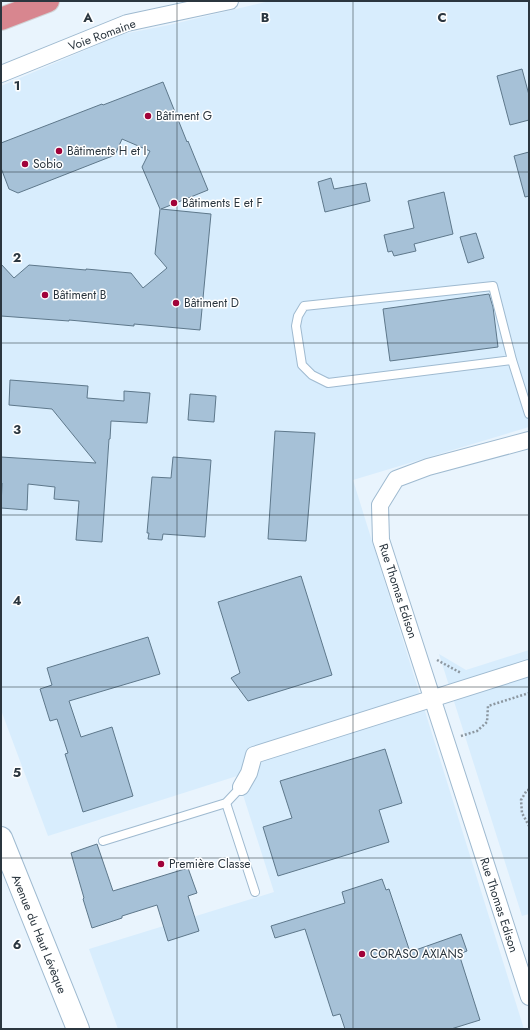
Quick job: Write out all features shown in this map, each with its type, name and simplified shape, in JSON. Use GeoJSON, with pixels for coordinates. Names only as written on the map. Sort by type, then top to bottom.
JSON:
{"type":"FeatureCollection","features":[{"type":"Feature","properties":{"kind":"highway"},"geometry":{"type":"LineString","coordinates":[[1,19],[48,1]]}},
{"type":"Feature","properties":{"kind":"main road","name":"Avenue du Haut Lévèque"},"geometry":{"type":"LineString","coordinates":[[1,838],[78,1029]]}},
{"type":"Feature","properties":{"kind":"main road","name":"Avenue du Haut Lévèque"},"geometry":{"type":"LineString","coordinates":[[1,874],[63,1029]]}},
{"type":"Feature","properties":{"kind":"street","name":"Voie Romaine"},"geometry":{"type":"LineString","coordinates":[[1,74],[128,23],[230,1]]}},
{"type":"Feature","properties":{"kind":"street","name":"Rue Thomas Edison"},"geometry":{"type":"LineString","coordinates":[[529,440],[428,467],[396,479],[380,505],[381,540],[529,997]]}},
{"type":"Feature","properties":{"kind":"street"},"geometry":{"type":"LineString","coordinates":[[241,787],[249,773],[254,755],[529,668]]}},
{"type":"Feature","properties":{"kind":"lane"},"geometry":{"type":"LineString","coordinates":[[512,360],[328,383],[312,375],[302,365],[296,326],[298,316],[304,306],[492,286],[512,360],[529,414]]}},
{"type":"Feature","properties":{"kind":"lane"},"geometry":{"type":"LineString","coordinates":[[102,841],[226,803],[241,787]]}},
{"type":"Feature","properties":{"kind":"lane"},"geometry":{"type":"LineString","coordinates":[[226,803],[254,892]]}},
{"type":"Feature","properties":{"kind":"path"},"geometry":{"type":"LineString","coordinates":[[416,648],[463,674]]}},
{"type":"Feature","properties":{"kind":"path"},"geometry":{"type":"LineString","coordinates":[[446,742],[478,731],[487,722],[488,706],[529,693]]}},
{"type":"Feature","properties":{"kind":"path"},"geometry":{"type":"LineString","coordinates":[[529,790],[527,790],[521,800],[522,813],[529,826]]}},
{"type":"Feature","properties":{"kind":"shaded area"},"geometry":{"type":"Polygon","coordinates":[[[270,1],[529,1],[529,427],[353,480],[524,1029],[118,1029],[89,949],[274,892],[237,776],[48,836],[1,710],[1,86],[123,34],[169,25],[270,1]]]}},
{"type":"Feature","properties":{"kind":"shaded area"},"geometry":{"type":"Polygon","coordinates":[[[529,650],[529,914],[522,916],[439,654],[466,670],[529,650]]]}},
{"type":"Feature","properties":{"kind":"building"},"geometry":{"type":"Polygon","coordinates":[[[522,69],[529,95],[529,120],[510,125],[497,76],[522,69]]]}},
{"type":"Feature","properties":{"kind":"building"},"geometry":{"type":"Polygon","coordinates":[[[163,82],[208,190],[161,209],[211,214],[200,330],[134,324],[134,326],[1,316],[1,264],[14,278],[29,265],[131,273],[143,288],[167,268],[155,254],[160,209],[142,167],[150,151],[122,139],[115,155],[18,193],[9,189],[1,168],[1,143],[163,82]]]}},
{"type":"Feature","properties":{"kind":"building"},"geometry":{"type":"Polygon","coordinates":[[[529,152],[529,196],[525,197],[514,156],[529,152]]]}},
{"type":"Feature","properties":{"kind":"building"},"geometry":{"type":"Polygon","coordinates":[[[331,178],[334,189],[366,183],[370,201],[325,212],[318,182],[331,178]]]}},
{"type":"Feature","properties":{"kind":"building"},"geometry":{"type":"Polygon","coordinates":[[[444,192],[453,234],[414,244],[416,251],[394,256],[392,251],[388,252],[384,235],[414,228],[408,201],[444,192]]]}},
{"type":"Feature","properties":{"kind":"building"},"geometry":{"type":"Polygon","coordinates":[[[476,233],[484,258],[468,263],[460,237],[476,233]]]}},
{"type":"Feature","properties":{"kind":"building"},"geometry":{"type":"Polygon","coordinates":[[[489,294],[493,307],[498,347],[390,361],[383,309],[489,294]]]}},
{"type":"Feature","properties":{"kind":"building"},"geometry":{"type":"Polygon","coordinates":[[[10,380],[88,386],[87,398],[124,401],[124,391],[150,393],[147,423],[111,421],[102,542],[76,540],[79,501],[54,499],[55,487],[28,484],[27,510],[1,508],[1,457],[96,463],[52,409],[9,405],[10,380]]]}},
{"type":"Feature","properties":{"kind":"building"},"geometry":{"type":"Polygon","coordinates":[[[190,394],[216,396],[214,422],[188,420],[190,394]]]}},
{"type":"Feature","properties":{"kind":"building"},"geometry":{"type":"Polygon","coordinates":[[[275,431],[315,433],[306,541],[268,539],[275,431]]]}},
{"type":"Feature","properties":{"kind":"building"},"geometry":{"type":"Polygon","coordinates":[[[173,457],[211,460],[205,537],[163,534],[162,540],[148,539],[149,533],[147,533],[152,477],[171,478],[173,457]]]}},
{"type":"Feature","properties":{"kind":"building"},"geometry":{"type":"Polygon","coordinates":[[[301,576],[332,675],[248,701],[231,678],[240,673],[218,602],[301,576]]]}},
{"type":"Feature","properties":{"kind":"building"},"geometry":{"type":"Polygon","coordinates":[[[148,637],[160,674],[69,701],[81,737],[112,727],[133,796],[83,812],[65,754],[68,753],[57,719],[50,721],[40,689],[52,685],[47,668],[148,637]]]}},
{"type":"Feature","properties":{"kind":"building"},"geometry":{"type":"Polygon","coordinates":[[[385,749],[402,803],[379,810],[389,842],[278,876],[263,827],[292,818],[280,781],[385,749]]]}},
{"type":"Feature","properties":{"kind":"building"},"geometry":{"type":"Polygon","coordinates":[[[97,844],[113,891],[188,868],[197,893],[188,896],[199,931],[168,941],[157,905],[122,916],[122,918],[92,928],[71,853],[97,844]]]}},
{"type":"Feature","properties":{"kind":"building","name":"CORASO AXIANS"},"geometry":{"type":"Polygon","coordinates":[[[382,879],[386,890],[389,889],[410,952],[461,934],[467,951],[459,954],[480,1020],[451,1029],[345,1029],[340,1014],[333,1016],[305,929],[275,938],[271,926],[345,903],[342,892],[382,879]]]}},
{"type":"Feature","properties":{"kind":"place","name":"Bâtiment G"},"geometry":{"type":"Point","coordinates":[148,116]}},
{"type":"Feature","properties":{"kind":"place","name":"Bâtiments H et I"},"geometry":{"type":"Point","coordinates":[59,151]}},
{"type":"Feature","properties":{"kind":"place","name":"Sobio"},"geometry":{"type":"Point","coordinates":[25,164]}},
{"type":"Feature","properties":{"kind":"place","name":"Bâtiments E et F"},"geometry":{"type":"Point","coordinates":[174,203]}},
{"type":"Feature","properties":{"kind":"place","name":"Bâtiment B"},"geometry":{"type":"Point","coordinates":[45,295]}},
{"type":"Feature","properties":{"kind":"place","name":"Bâtiment D"},"geometry":{"type":"Point","coordinates":[176,303]}},
{"type":"Feature","properties":{"kind":"place","name":"Première Classe"},"geometry":{"type":"Point","coordinates":[161,864]}},
{"type":"Feature","properties":{"kind":"place","name":"CORASO AXIANS"},"geometry":{"type":"Point","coordinates":[362,954]}}]}
